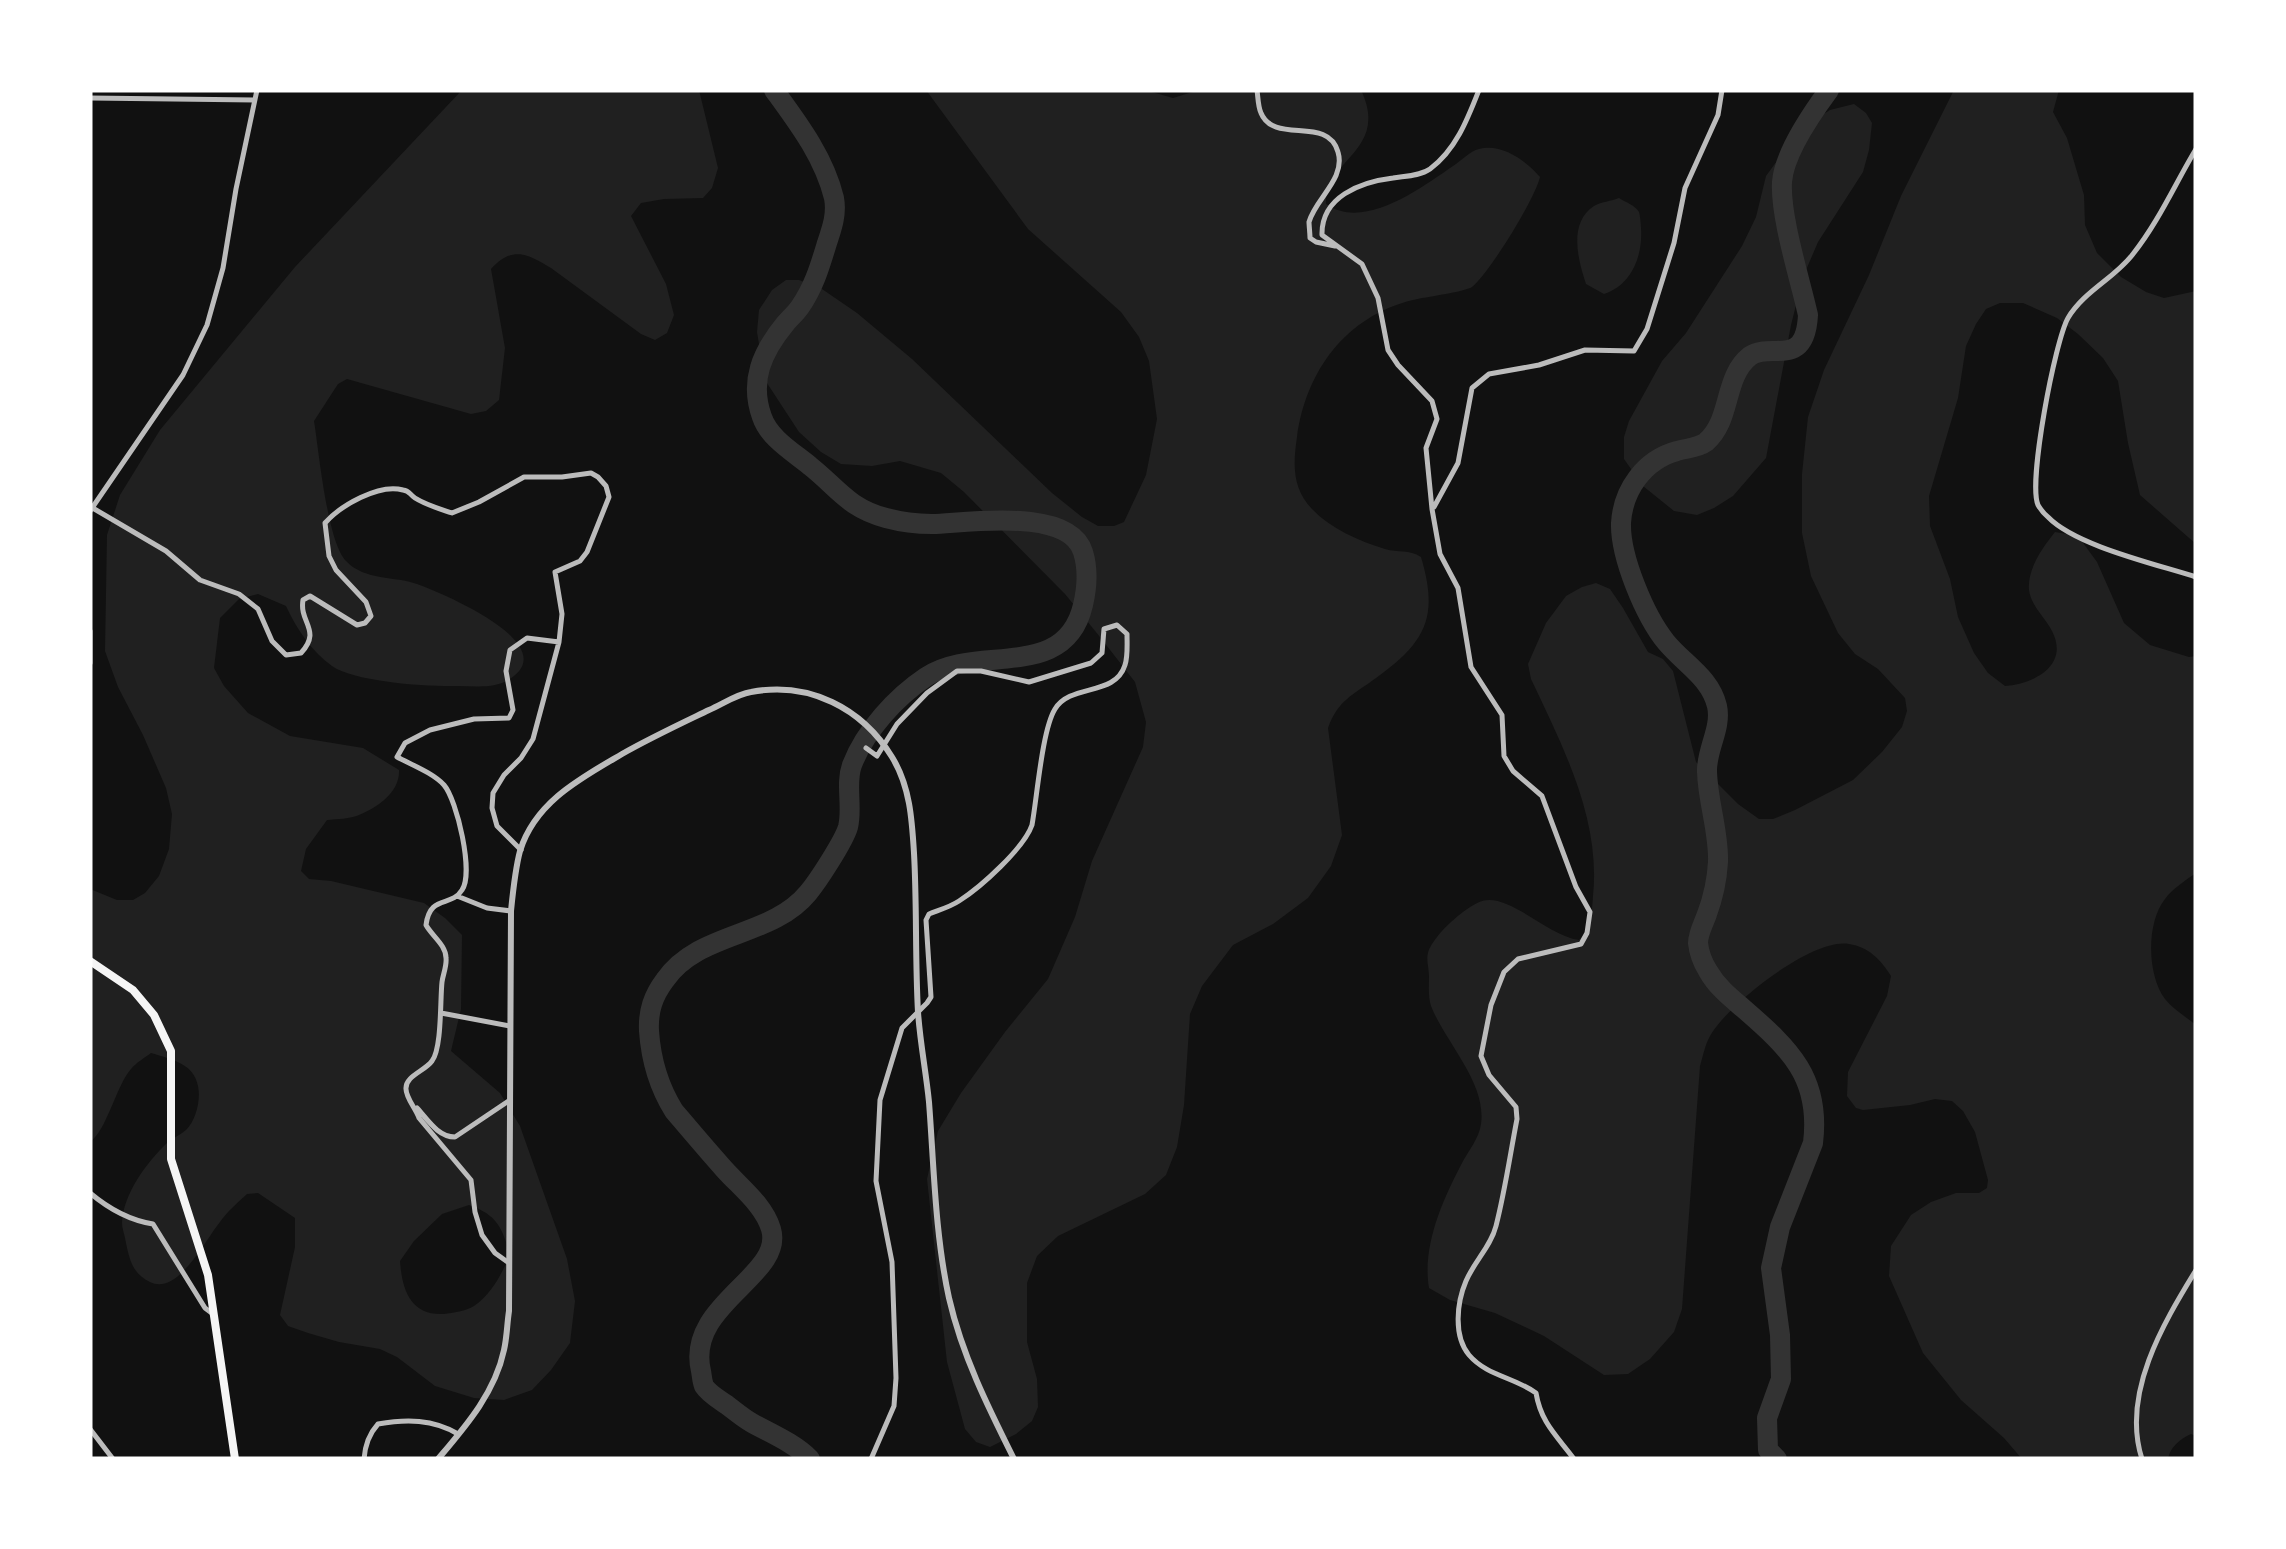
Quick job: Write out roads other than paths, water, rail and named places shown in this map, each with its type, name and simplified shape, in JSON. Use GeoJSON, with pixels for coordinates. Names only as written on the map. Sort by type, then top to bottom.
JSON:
{"type":"FeatureCollection","features":[{"type":"Feature","properties":{"kind":"main road"},"geometry":{"type":"LineString","coordinates":[[90,962],[133,990],[154,1015],[171,1052],[171,1159],[208,1275],[235,1459]]}},
{"type":"Feature","properties":{"kind":"street"},"geometry":{"type":"LineString","coordinates":[[258,90],[223,268],[207,325],[183,375],[90,508],[166,551],[200,580],[240,594],[258,609],[272,641],[286,655],[300,653],[310,643],[311,630],[302,608],[303,600],[310,596],[357,624],[364,624],[371,616],[366,602],[336,570],[329,556],[325,523],[336,511],[367,494],[394,489],[405,490],[417,500],[452,514],[524,477],[562,478],[590,473],[598,477],[609,498],[587,552],[580,561],[555,572],[562,614],[533,739],[493,793],[492,808],[498,826],[521,850]]}},
{"type":"Feature","properties":{"kind":"street"},"geometry":{"type":"LineString","coordinates":[[1257,90],[1261,115],[1269,123],[1279,129],[1320,132],[1340,154],[1338,171],[1308,224],[1310,238],[1338,246]]}},
{"type":"Feature","properties":{"kind":"street"},"geometry":{"type":"LineString","coordinates":[[1478,90],[1462,130],[1427,172],[1361,185],[1342,195],[1321,221],[1322,235],[1362,264],[1378,298],[1388,350],[1398,366],[1432,400],[1437,419],[1426,448],[1432,510],[1440,554],[1458,588],[1472,667],[1502,715],[1504,756],[1513,771],[1542,796],[1576,887],[1590,912],[1588,933],[1581,944],[1518,959],[1504,972],[1491,1006],[1481,1056],[1489,1074],[1516,1107],[1518,1119],[1495,1232],[1466,1280],[1458,1308],[1459,1332],[1466,1352],[1486,1370],[1522,1382],[1536,1393],[1548,1427],[1574,1459]]}},
{"type":"Feature","properties":{"kind":"street"},"geometry":{"type":"LineString","coordinates":[[1432,510],[1458,462],[1472,388],[1489,374],[1538,365],[1585,350],[1634,351],[1647,329],[1674,243],[1685,188],[1718,115],[1722,90]]}},
{"type":"Feature","properties":{"kind":"street"},"geometry":{"type":"LineString","coordinates":[[90,98],[255,100]]}},
{"type":"Feature","properties":{"kind":"street"},"geometry":{"type":"LineString","coordinates":[[2196,149],[2157,220],[2131,257],[2076,305],[2066,322],[2054,363],[2038,452],[2036,493],[2038,506],[2050,520],[2074,535],[2196,576]]}},
{"type":"Feature","properties":{"kind":"street"},"geometry":{"type":"LineString","coordinates":[[866,748],[877,756],[897,724],[927,692],[956,671],[981,671],[1029,682],[1091,664],[1102,654],[1104,629],[1116,625],[1128,634],[1127,662],[1121,674],[1110,684],[1068,696],[1049,720],[1027,838],[956,904],[927,916],[931,997],[902,1028],[880,1100],[876,1180],[892,1262],[896,1378],[894,1406],[871,1459]]}},
{"type":"Feature","properties":{"kind":"street"},"geometry":{"type":"LineString","coordinates":[[90,631],[90,663]]}},
{"type":"Feature","properties":{"kind":"street"},"geometry":{"type":"LineString","coordinates":[[510,1100],[449,1138],[439,1132],[406,1093],[406,1084],[436,1055],[441,1013],[446,957],[426,925],[427,914],[439,902],[457,896],[462,890],[466,854],[450,794],[441,782],[397,757],[404,742],[430,730],[474,719],[509,718],[513,710],[506,672],[510,650],[527,638],[558,642]]}},
{"type":"Feature","properties":{"kind":"street"},"geometry":{"type":"LineString","coordinates":[[438,1459],[494,1383],[504,1352],[510,1263],[511,911],[521,850],[529,830],[555,797],[576,780],[646,740],[747,692],[793,689],[834,701],[867,726],[902,776],[912,822],[918,911],[918,1012],[939,1234],[949,1298],[981,1391],[1014,1459]]}},
{"type":"Feature","properties":{"kind":"street"},"geometry":{"type":"LineString","coordinates":[[457,896],[487,908],[511,911]]}},
{"type":"Feature","properties":{"kind":"street"},"geometry":{"type":"LineString","coordinates":[[441,1013],[510,1026]]}},
{"type":"Feature","properties":{"kind":"street"},"geometry":{"type":"LineString","coordinates":[[415,1106],[418,1118],[470,1180],[482,1235],[510,1263]]}},
{"type":"Feature","properties":{"kind":"street"},"geometry":{"type":"LineString","coordinates":[[90,1193],[133,1220],[153,1224],[205,1308],[216,1316]]}},
{"type":"Feature","properties":{"kind":"street"},"geometry":{"type":"LineString","coordinates":[[2142,1459],[2136,1430],[2141,1388],[2166,1321],[2196,1270]]}},
{"type":"Feature","properties":{"kind":"street"},"geometry":{"type":"LineString","coordinates":[[364,1459],[371,1431],[378,1424],[422,1421],[459,1434]]}},
{"type":"Feature","properties":{"kind":"street"},"geometry":{"type":"LineString","coordinates":[[90,1429],[113,1459]]}},
{"type":"Feature","properties":{"kind":"waterway"},"geometry":{"type":"LineString","coordinates":[[774,90],[817,155],[830,183],[835,210],[813,284],[770,345],[760,368],[758,404],[765,425],[782,444],[862,509],[920,524],[1016,521],[1059,528],[1074,538],[1083,552],[1086,571],[1083,605],[1073,629],[1058,644],[1016,658],[946,667],[904,694],[873,727],[858,752],[850,772],[848,827],[808,893],[775,919],[715,943],[679,964],[652,1004],[652,1052],[669,1102],[757,1204],[771,1229],[771,1246],[764,1262],[707,1327],[700,1348],[703,1384],[745,1419],[790,1443],[810,1459]]}},
{"type":"Feature","properties":{"kind":"waterway"},"geometry":{"type":"LineString","coordinates":[[1777,1459],[1768,1450],[1767,1418],[1781,1379],[1771,1268],[1780,1227],[1813,1143],[1812,1100],[1807,1083],[1788,1052],[1720,987],[1700,954],[1698,939],[1713,895],[1718,862],[1707,772],[1717,706],[1703,679],[1666,642],[1650,617],[1629,569],[1621,523],[1626,499],[1645,469],[1665,455],[1703,444],[1714,433],[1741,365],[1758,352],[1794,348],[1806,332],[1808,315],[1787,230],[1782,182],[1793,146],[1829,90]]}}]}
